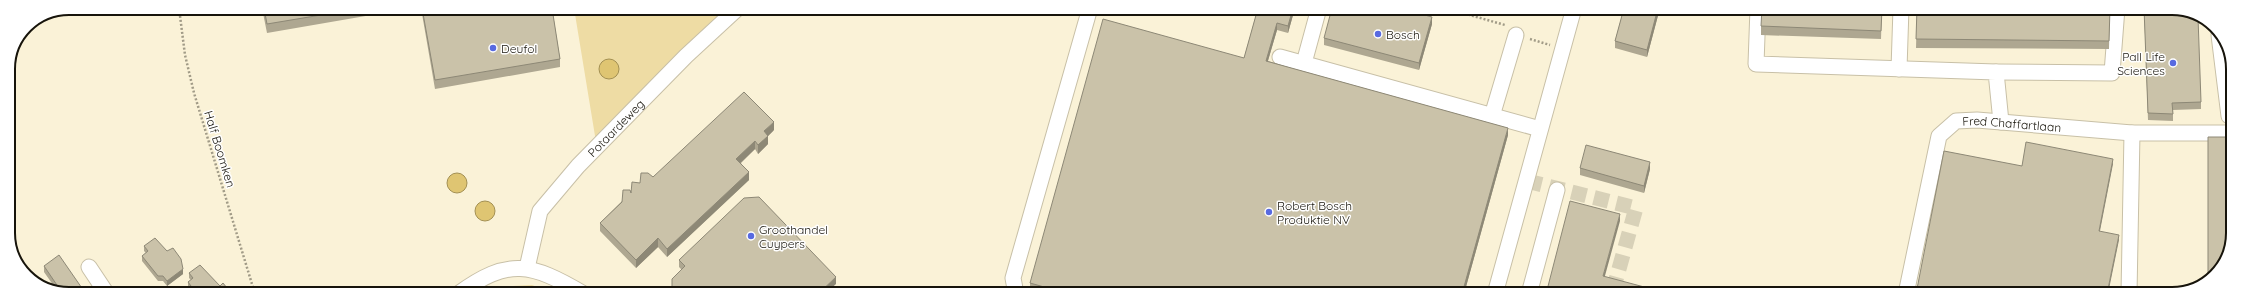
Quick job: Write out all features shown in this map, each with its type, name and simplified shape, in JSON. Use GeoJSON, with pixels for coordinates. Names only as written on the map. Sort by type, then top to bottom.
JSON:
{"type":"FeatureCollection","features":[{"type":"Feature","properties":{"kind":"street","name":"Potaardeweg"},"geometry":{"type":"LineString","coordinates":[[527,268],[540,211],[578,166],[686,56],[730,15]]}},
{"type":"Feature","properties":{"kind":"street"},"geometry":{"type":"LineString","coordinates":[[1015,287],[1013,278],[1088,15]]}},
{"type":"Feature","properties":{"kind":"street"},"geometry":{"type":"LineString","coordinates":[[1304,63],[1317,15]]}},
{"type":"Feature","properties":{"kind":"street"},"geometry":{"type":"LineString","coordinates":[[1498,287],[1572,15]]}},
{"type":"Feature","properties":{"kind":"street"},"geometry":{"type":"LineString","coordinates":[[1758,15],[1756,64],[1996,72],[2112,73],[2116,15]]}},
{"type":"Feature","properties":{"kind":"street"},"geometry":{"type":"LineString","coordinates":[[1900,69],[1901,15]]}},
{"type":"Feature","properties":{"kind":"street"},"geometry":{"type":"LineString","coordinates":[[1492,116],[1516,35]]}},
{"type":"Feature","properties":{"kind":"street"},"geometry":{"type":"LineString","coordinates":[[2220,46],[2226,92]]}},
{"type":"Feature","properties":{"kind":"street"},"geometry":{"type":"LineString","coordinates":[[1280,57],[1540,129]]}},
{"type":"Feature","properties":{"kind":"street"},"geometry":{"type":"LineString","coordinates":[[1996,72],[2001,122]]}},
{"type":"Feature","properties":{"kind":"street","name":"Fred Chaffartlaan"},"geometry":{"type":"LineString","coordinates":[[1907,287],[1939,136],[1956,121],[1977,120],[2132,133],[2226,133]]}},
{"type":"Feature","properties":{"kind":"street"},"geometry":{"type":"LineString","coordinates":[[2129,287],[2132,133]]}},
{"type":"Feature","properties":{"kind":"street"},"geometry":{"type":"LineString","coordinates":[[1531,287],[1557,190]]}},
{"type":"Feature","properties":{"kind":"street"},"geometry":{"type":"LineString","coordinates":[[89,267],[102,287]]}},
{"type":"Feature","properties":{"kind":"street"},"geometry":{"type":"LineString","coordinates":[[468,287],[482,277],[507,268],[527,268],[555,277],[572,287]]}},
{"type":"Feature","properties":{"kind":"path","name":"Half Boomken"},"geometry":{"type":"LineString","coordinates":[[180,15],[185,55],[194,93],[253,287]]}},
{"type":"Feature","properties":{"kind":"shaded area"},"geometry":{"type":"Polygon","coordinates":[[[575,15],[722,15],[596,142],[575,15]]]}},
{"type":"Feature","properties":{"kind":"shaded area"},"geometry":{"type":"Polygon","coordinates":[[[609,59],[616,62],[619,69],[616,76],[609,79],[602,76],[599,69],[602,62],[609,59]]]}},
{"type":"Feature","properties":{"kind":"shaded area"},"geometry":{"type":"Polygon","coordinates":[[[457,173],[464,176],[467,183],[464,190],[457,193],[450,190],[447,183],[450,176],[457,173]]]}},
{"type":"Feature","properties":{"kind":"shaded area"},"geometry":{"type":"Polygon","coordinates":[[[485,201],[492,204],[495,211],[492,218],[485,221],[478,218],[475,211],[478,204],[485,201]]]}},
{"type":"Feature","properties":{"kind":"shaded area"},"geometry":{"type":"Polygon","coordinates":[[[532,285],[537,287],[493,287],[532,285]]]}},
{"type":"Feature","properties":{"kind":"building"},"geometry":{"type":"Polygon","coordinates":[[[265,15],[321,15],[267,24],[265,15]]]}},
{"type":"Feature","properties":{"kind":"building","name":"Deufol"},"geometry":{"type":"Polygon","coordinates":[[[423,15],[553,15],[560,59],[435,80],[423,15]]]}},
{"type":"Feature","properties":{"kind":"building","name":"Robert Bosch Produktie NV"},"geometry":{"type":"Polygon","coordinates":[[[1256,15],[1291,15],[1288,26],[1277,23],[1266,61],[1508,128],[1464,287],[1044,287],[1030,283],[1103,19],[1244,58],[1256,15]]]}},
{"type":"Feature","properties":{"kind":"building","name":"Bosch"},"geometry":{"type":"Polygon","coordinates":[[[1330,15],[1425,15],[1432,17],[1419,63],[1324,38],[1330,15]]]}},
{"type":"Feature","properties":{"kind":"building"},"geometry":{"type":"Polygon","coordinates":[[[1622,15],[1656,15],[1647,50],[1615,41],[1622,15]]]}},
{"type":"Feature","properties":{"kind":"building"},"geometry":{"type":"Polygon","coordinates":[[[1762,15],[1882,15],[1881,31],[1761,26],[1762,15]]]}},
{"type":"Feature","properties":{"kind":"building"},"geometry":{"type":"Polygon","coordinates":[[[1917,15],[2110,15],[2109,41],[1916,39],[1917,15]]]}},
{"type":"Feature","properties":{"kind":"building","name":"Pall Life Sciences"},"geometry":{"type":"Polygon","coordinates":[[[2144,15],[2179,15],[2196,21],[2198,22],[2201,102],[2172,103],[2173,114],[2148,113],[2144,15]]]}},
{"type":"Feature","properties":{"kind":"building"},"geometry":{"type":"Polygon","coordinates":[[[744,92],[774,122],[764,131],[768,136],[758,145],[755,141],[736,159],[749,172],[667,249],[658,238],[636,260],[600,223],[622,202],[623,190],[630,190],[631,193],[632,182],[640,183],[641,173],[648,173],[653,177],[744,92]]]}},
{"type":"Feature","properties":{"kind":"building"},"geometry":{"type":"Polygon","coordinates":[[[2208,137],[2226,137],[2226,240],[2220,257],[2215,266],[2208,273],[2208,137]]]}},
{"type":"Feature","properties":{"kind":"building"},"geometry":{"type":"Polygon","coordinates":[[[2026,142],[2113,159],[2099,231],[2119,235],[2108,287],[1917,287],[1944,151],[2022,166],[2026,142]]]}},
{"type":"Feature","properties":{"kind":"building"},"geometry":{"type":"Polygon","coordinates":[[[1586,145],[1650,162],[1644,186],[1580,168],[1586,145]]]}},
{"type":"Feature","properties":{"kind":"building","name":"Groothandel Cuypers"},"geometry":{"type":"Polygon","coordinates":[[[759,197],[836,277],[825,287],[672,287],[672,279],[685,266],[679,260],[744,198],[759,197]]]}},
{"type":"Feature","properties":{"kind":"building"},"geometry":{"type":"Polygon","coordinates":[[[1570,201],[1620,214],[1603,276],[1644,287],[1548,287],[1570,201]]]}},
{"type":"Feature","properties":{"kind":"building"},"geometry":{"type":"Polygon","coordinates":[[[155,238],[167,251],[173,248],[181,259],[183,269],[167,281],[163,276],[158,276],[142,256],[148,251],[144,246],[155,238]]]}},
{"type":"Feature","properties":{"kind":"building"},"geometry":{"type":"Polygon","coordinates":[[[59,255],[81,287],[57,286],[44,266],[59,255]]]}},
{"type":"Feature","properties":{"kind":"building"},"geometry":{"type":"Polygon","coordinates":[[[200,265],[220,286],[223,283],[226,287],[192,287],[188,282],[193,278],[189,273],[200,265]]]}},
{"type":"Feature","properties":{"kind":"tunnel"},"geometry":{"type":"LineString","coordinates":[[1527,181],[1636,208],[1614,287]]}},
{"type":"Feature","properties":{"kind":"place","name":"Bosch"},"geometry":{"type":"Point","coordinates":[1378,34]}},
{"type":"Feature","properties":{"kind":"place","name":"Deufol"},"geometry":{"type":"Point","coordinates":[493,48]}},
{"type":"Feature","properties":{"kind":"place","name":"Pall Life Sciences"},"geometry":{"type":"Point","coordinates":[2173,63]}},
{"type":"Feature","properties":{"kind":"place","name":"Robert Bosch Produktie NV"},"geometry":{"type":"Point","coordinates":[1269,212]}},
{"type":"Feature","properties":{"kind":"place","name":"Groothandel Cuypers"},"geometry":{"type":"Point","coordinates":[751,236]}}]}
